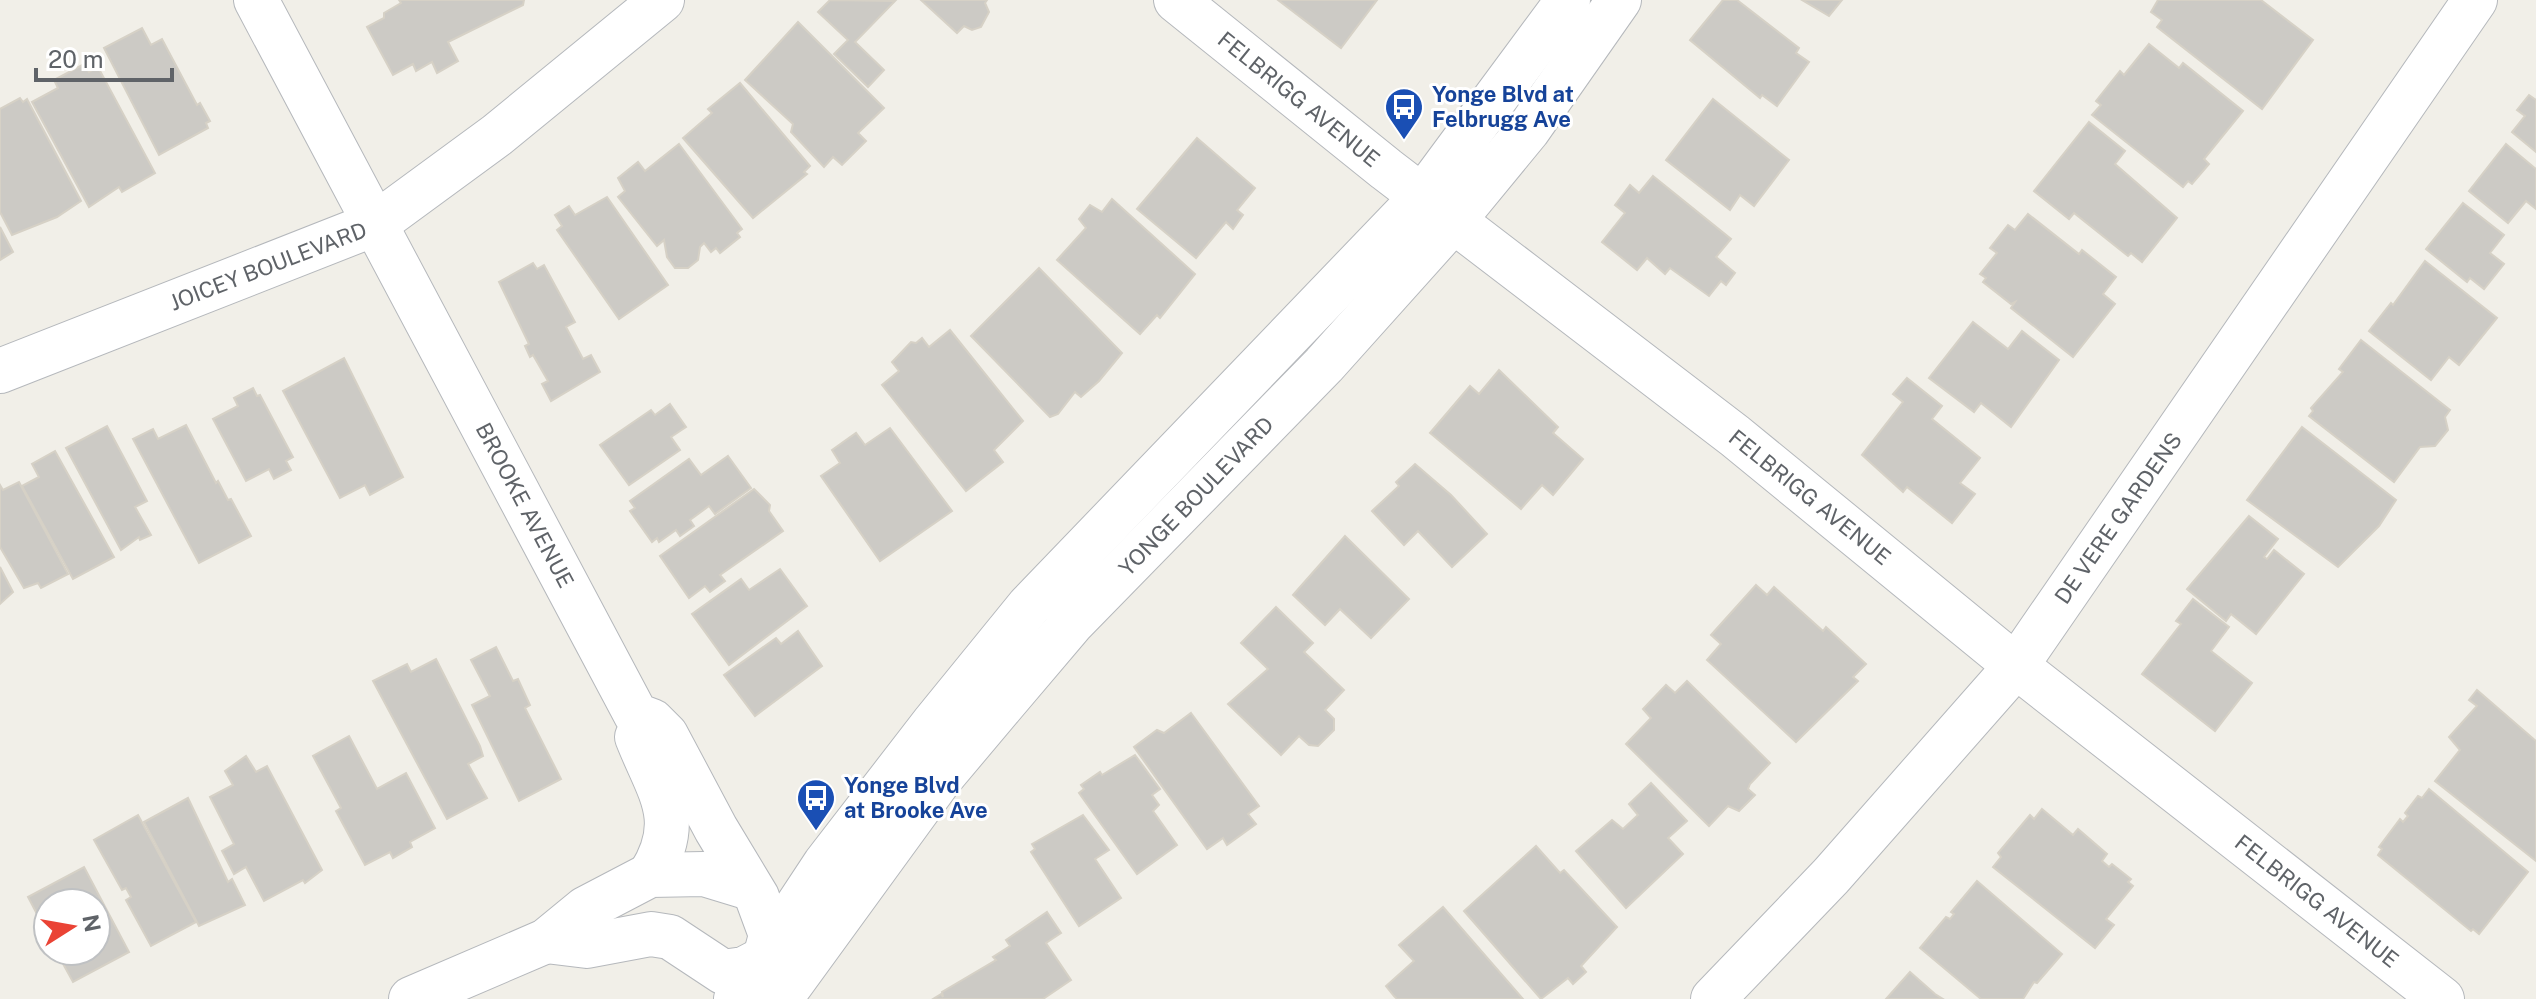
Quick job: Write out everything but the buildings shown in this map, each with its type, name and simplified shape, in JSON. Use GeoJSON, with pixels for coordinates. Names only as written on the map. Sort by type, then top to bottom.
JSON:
{"type":"FeatureCollection","features":[{"type":"Feature","properties":{"kind":"street","name":"BROOKE AVENUE"},"geometry":{"type":"LineString","coordinates":[[256,0],[636,715],[652,721],[666,735],[768,921],[780,987]]}},
{"type":"Feature","properties":{"kind":"street","name":"JOICEY BOULEVARD"},"geometry":{"type":"LineString","coordinates":[[0,371],[377,223],[497,135],[642,20],[662,0]]}},
{"type":"Feature","properties":{"kind":"street","name":"FELBRIGG AVENUE"},"geometry":{"type":"LineString","coordinates":[[1176,0],[1438,208],[1735,436],[2016,666],[2442,999]]}},
{"type":"Feature","properties":{"kind":"street","name":"YONGE BOULEVARD"},"geometry":{"type":"LineString","coordinates":[[736,999],[780,987],[940,779],[1071,624],[1314,376],[1438,208],[1568,0]]}},
{"type":"Feature","properties":{"kind":"street","name":"YONGE BOULEVARD"},"geometry":{"type":"LineString","coordinates":[[1438,208],[1528,130],[1619,0]]}},
{"type":"Feature","properties":{"kind":"street","name":"DE VERE GARDENS"},"geometry":{"type":"LineString","coordinates":[[1713,999],[1831,876],[2016,666],[2475,0]]}},
{"type":"Feature","properties":{"kind":"street"},"geometry":{"type":"LineString","coordinates":[[636,715],[638,740],[659,782],[669,823],[665,849],[650,875]]}},
{"type":"Feature","properties":{"kind":"street"},"geometry":{"type":"LineString","coordinates":[[411,999],[460,981],[546,941],[585,909],[650,875],[696,873],[750,888]]}},
{"type":"Feature","properties":{"kind":"street"},"geometry":{"type":"LineString","coordinates":[[546,941],[587,946],[651,934],[670,937],[723,972],[744,969],[780,987]]}},
{"type":"Feature","properties":{"kind":"place","name":"Yonge Blvd at Felbrugg Ave"},"geometry":{"type":"Point","coordinates":[1404,141]}},
{"type":"Feature","properties":{"kind":"place","name":"Yonge Blvd at Brooke Ave"},"geometry":{"type":"Point","coordinates":[816,832]}}]}
